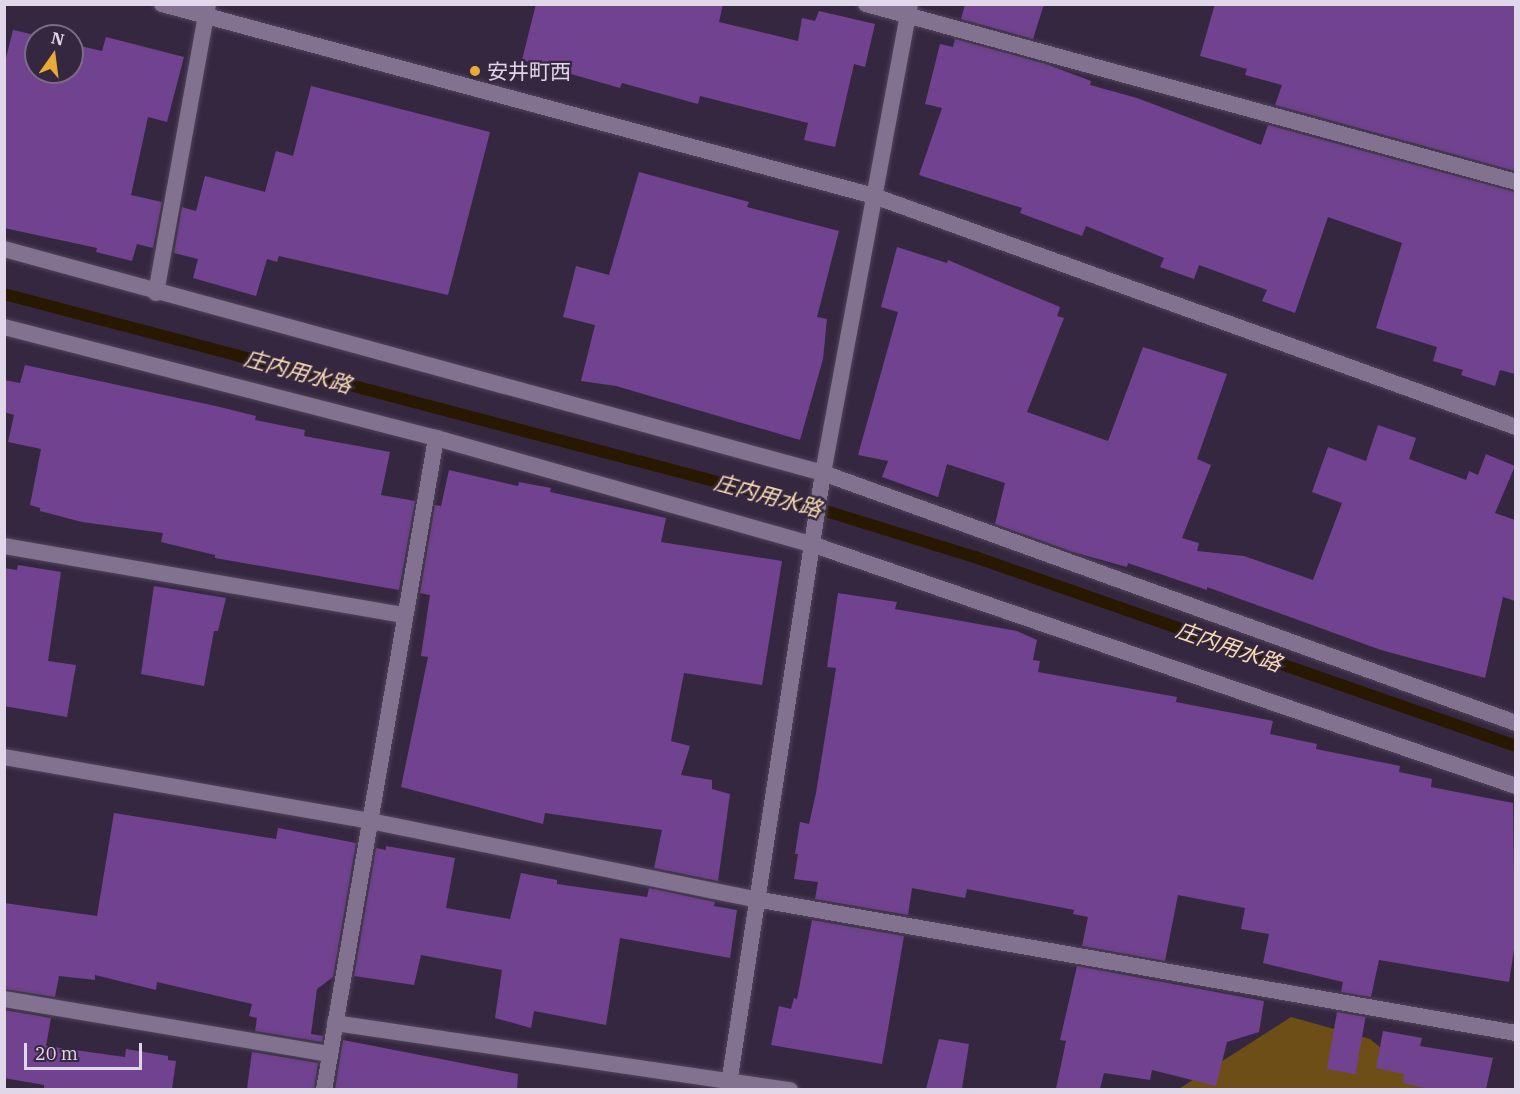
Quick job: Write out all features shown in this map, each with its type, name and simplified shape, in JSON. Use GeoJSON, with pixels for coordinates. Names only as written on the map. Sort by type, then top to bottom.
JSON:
{"type":"FeatureCollection","features":[{"type":"Feature","properties":{"kind":"street"},"geometry":{"type":"LineString","coordinates":[[162,4],[207,10],[874,196],[1515,428]]}},
{"type":"Feature","properties":{"kind":"street"},"geometry":{"type":"LineString","coordinates":[[866,4],[909,10],[1515,182]]}},
{"type":"Feature","properties":{"kind":"street"},"geometry":{"type":"LineString","coordinates":[[156,293],[207,10]]}},
{"type":"Feature","properties":{"kind":"street"},"geometry":{"type":"LineString","coordinates":[[729,1084],[755,899],[814,545],[822,482],[909,10]]}},
{"type":"Feature","properties":{"kind":"street"},"geometry":{"type":"LineString","coordinates":[[4,249],[822,482],[1515,723]]}},
{"type":"Feature","properties":{"kind":"street"},"geometry":{"type":"LineString","coordinates":[[4,327],[436,438],[814,545],[1515,786]]}},
{"type":"Feature","properties":{"kind":"street"},"geometry":{"type":"LineString","coordinates":[[324,1089],[403,615],[436,438]]}},
{"type":"Feature","properties":{"kind":"street"},"geometry":{"type":"LineString","coordinates":[[4,546],[403,615]]}},
{"type":"Feature","properties":{"kind":"street"},"geometry":{"type":"LineString","coordinates":[[4,757],[370,821],[755,899],[1515,1033]]}},
{"type":"Feature","properties":{"kind":"street"},"geometry":{"type":"LineString","coordinates":[[4,999],[329,1054]]}},
{"type":"Feature","properties":{"kind":"street"},"geometry":{"type":"LineString","coordinates":[[335,1023],[729,1084],[790,1089]]}},
{"type":"Feature","properties":{"kind":"shaded area"},"geometry":{"type":"Polygon","coordinates":[[[1291,1017],[1370,1039],[1431,1089],[1177,1090],[1291,1017]]]}},
{"type":"Feature","properties":{"kind":"building"},"geometry":{"type":"Polygon","coordinates":[[[536,4],[723,4],[719,22],[798,41],[802,18],[815,21],[819,11],[875,24],[865,67],[854,64],[835,147],[804,140],[808,123],[700,96],[698,104],[622,83],[620,88],[522,60],[536,4]]]}},
{"type":"Feature","properties":{"kind":"building"},"geometry":{"type":"Polygon","coordinates":[[[965,4],[1044,4],[1033,39],[961,19],[965,4]]]}},
{"type":"Feature","properties":{"kind":"building"},"geometry":{"type":"Polygon","coordinates":[[[1215,4],[1515,4],[1515,171],[1275,105],[1282,85],[1245,75],[1247,69],[1200,56],[1215,4]]]}},
{"type":"Feature","properties":{"kind":"building"},"geometry":{"type":"Polygon","coordinates":[[[13,30],[24,32],[24,84],[84,84],[84,47],[102,51],[106,37],[184,57],[167,122],[148,117],[131,195],[162,202],[153,248],[137,244],[132,261],[96,252],[97,248],[4,228],[4,66],[13,30]]]}},
{"type":"Feature","properties":{"kind":"building"},"geometry":{"type":"Polygon","coordinates":[[[955,39],[1046,64],[1091,81],[1090,85],[1137,98],[1261,145],[1268,125],[1515,192],[1515,374],[1500,370],[1495,386],[1461,375],[1463,370],[1433,361],[1437,347],[1376,328],[1402,243],[1328,217],[1295,313],[1262,301],[1267,290],[1199,265],[1194,279],[1160,267],[1164,258],[1086,226],[1082,236],[1020,213],[1022,208],[919,175],[942,108],[925,104],[940,44],[953,47],[955,39]]]}},
{"type":"Feature","properties":{"kind":"building"},"geometry":{"type":"Polygon","coordinates":[[[311,86],[490,132],[448,295],[279,256],[277,262],[267,259],[256,296],[193,278],[198,259],[174,253],[182,207],[196,211],[205,176],[265,192],[276,151],[293,156],[311,86]]]}},
{"type":"Feature","properties":{"kind":"building"},"geometry":{"type":"Polygon","coordinates":[[[639,172],[749,202],[747,207],[839,231],[817,317],[827,319],[823,359],[800,440],[616,386],[581,381],[595,325],[563,317],[576,266],[609,275],[639,172]]]}},
{"type":"Feature","properties":{"kind":"building"},"geometry":{"type":"Polygon","coordinates":[[[897,247],[947,263],[948,260],[1060,307],[1057,316],[1064,318],[1027,412],[1108,441],[1143,347],[1227,374],[1197,459],[1211,465],[1182,538],[1199,543],[1197,551],[1244,556],[1313,580],[1342,503],[1312,492],[1328,447],[1366,461],[1378,425],[1416,438],[1409,459],[1466,480],[1469,471],[1478,475],[1486,454],[1515,466],[1495,513],[1515,520],[1515,601],[1503,597],[1485,678],[1381,650],[1207,587],[1207,590],[1128,563],[1127,567],[1073,552],[995,524],[1005,483],[947,464],[938,497],[882,477],[888,461],[858,455],[898,312],[881,307],[897,247]]]}},
{"type":"Feature","properties":{"kind":"building"},"geometry":{"type":"Polygon","coordinates":[[[25,365],[256,416],[255,420],[305,430],[304,436],[390,452],[381,495],[415,501],[399,590],[215,558],[215,555],[161,542],[163,533],[82,522],[40,511],[40,508],[30,505],[41,449],[8,442],[14,415],[4,412],[4,380],[20,383],[25,365]]]}},
{"type":"Feature","properties":{"kind":"building"},"geometry":{"type":"Polygon","coordinates":[[[449,470],[518,486],[519,482],[551,488],[550,492],[666,518],[661,542],[782,561],[762,685],[684,673],[671,741],[690,746],[681,775],[712,780],[712,789],[730,794],[718,881],[654,868],[662,830],[545,813],[543,824],[401,787],[428,657],[421,656],[430,595],[420,593],[435,505],[441,506],[449,470]]]}},
{"type":"Feature","properties":{"kind":"building"},"geometry":{"type":"Polygon","coordinates":[[[18,565],[61,572],[48,661],[76,665],[67,717],[4,706],[4,568],[17,570],[18,565]]]}},
{"type":"Feature","properties":{"kind":"building"},"geometry":{"type":"Polygon","coordinates":[[[154,586],[226,598],[218,631],[214,631],[204,686],[141,674],[154,586]]]}},
{"type":"Feature","properties":{"kind":"building"},"geometry":{"type":"Polygon","coordinates":[[[838,593],[897,602],[895,609],[1017,631],[1037,640],[1033,660],[1040,661],[1038,672],[1177,697],[1176,702],[1273,721],[1270,734],[1317,744],[1316,749],[1400,766],[1399,772],[1432,779],[1431,787],[1513,803],[1515,943],[1509,982],[1379,960],[1371,997],[1341,992],[1343,982],[1263,963],[1269,934],[1241,929],[1245,908],[1178,895],[1165,961],[1082,946],[1088,917],[1073,914],[1074,910],[967,889],[965,898],[912,888],[908,915],[815,899],[818,882],[794,879],[798,854],[795,854],[800,822],[809,824],[816,793],[836,668],[827,667],[838,593]]]}},
{"type":"Feature","properties":{"kind":"building"},"geometry":{"type":"Polygon","coordinates":[[[114,813],[276,839],[278,828],[356,843],[333,977],[317,989],[311,1034],[323,1036],[322,1042],[255,1031],[257,1018],[249,1016],[252,1004],[157,982],[156,990],[95,975],[95,980],[59,976],[55,997],[4,989],[4,903],[97,916],[114,813]]]}},
{"type":"Feature","properties":{"kind":"building"},"geometry":{"type":"Polygon","coordinates":[[[386,846],[455,858],[446,908],[510,919],[521,873],[557,880],[557,884],[647,897],[649,888],[715,902],[714,906],[737,910],[730,958],[620,938],[606,1025],[534,1011],[531,1028],[495,1018],[502,970],[421,955],[414,985],[354,976],[376,848],[386,850],[386,846]]]}},
{"type":"Feature","properties":{"kind":"building"},"geometry":{"type":"Polygon","coordinates":[[[812,920],[904,936],[882,1064],[771,1045],[779,1006],[791,1009],[794,998],[797,999],[812,920]]]}},
{"type":"Feature","properties":{"kind":"building"},"geometry":{"type":"Polygon","coordinates":[[[1077,966],[1264,1001],[1259,1032],[1227,1042],[1216,1086],[1152,1070],[1150,1080],[1104,1073],[1100,1089],[1056,1089],[1066,1041],[1060,1040],[1077,966]]]}},
{"type":"Feature","properties":{"kind":"building"},"geometry":{"type":"Polygon","coordinates":[[[4,1010],[51,1018],[46,1046],[125,1057],[126,1049],[168,1056],[168,1060],[176,1061],[172,1089],[44,1089],[44,1085],[4,1078],[4,1010]]]}},
{"type":"Feature","properties":{"kind":"building"},"geometry":{"type":"Polygon","coordinates":[[[1337,1012],[1366,1017],[1355,1074],[1327,1069],[1337,1012]]]}},
{"type":"Feature","properties":{"kind":"building"},"geometry":{"type":"Polygon","coordinates":[[[1383,1031],[1422,1038],[1420,1046],[1493,1058],[1486,1089],[1430,1089],[1403,1083],[1404,1074],[1376,1068],[1383,1031]]]}},
{"type":"Feature","properties":{"kind":"building"},"geometry":{"type":"Polygon","coordinates":[[[939,1039],[969,1044],[962,1089],[926,1089],[939,1039]]]}},
{"type":"Feature","properties":{"kind":"building"},"geometry":{"type":"Polygon","coordinates":[[[343,1040],[518,1074],[517,1089],[335,1089],[343,1040]]]}},
{"type":"Feature","properties":{"kind":"building"},"geometry":{"type":"Polygon","coordinates":[[[252,1052],[318,1063],[314,1089],[247,1089],[252,1052]]]}},
{"type":"Feature","properties":{"kind":"waterway","name":"庄内用水路"},"geometry":{"type":"LineString","coordinates":[[4,294],[813,507],[975,557],[1516,746]]}},
{"type":"Feature","properties":{"kind":"place","name":"安井町西"},"geometry":{"type":"Point","coordinates":[475,71]}}]}
